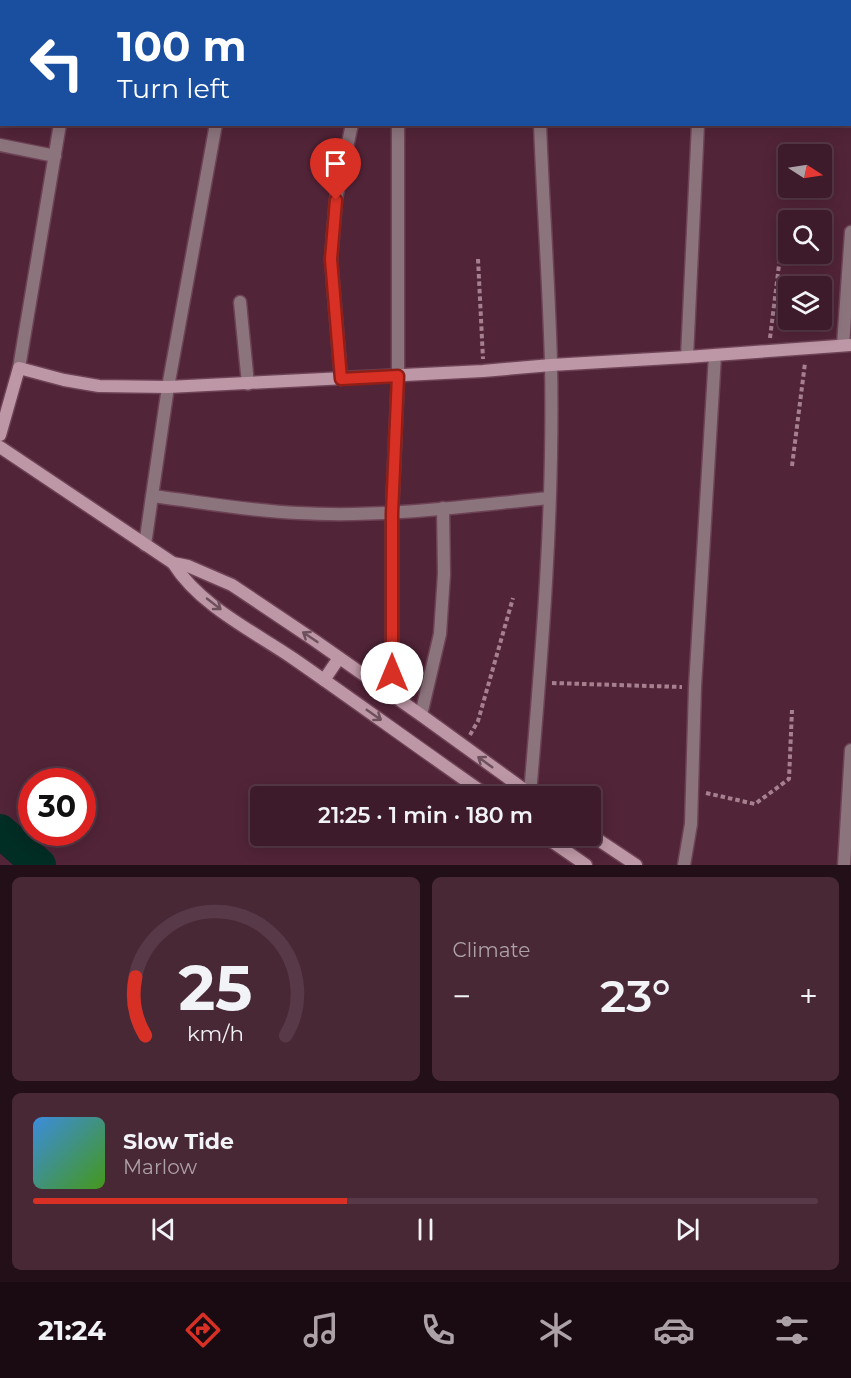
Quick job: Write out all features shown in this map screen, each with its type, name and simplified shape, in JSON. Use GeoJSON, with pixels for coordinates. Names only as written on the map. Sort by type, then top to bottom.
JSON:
{"type":"FeatureCollection","features":[{"type":"Feature","properties":{"kind":"street"},"geometry":{"type":"LineString","coordinates":[[0,435],[19,368],[60,126]]}},
{"type":"Feature","properties":{"kind":"street"},"geometry":{"type":"LineString","coordinates":[[145,545],[168,387],[216,126]]}},
{"type":"Feature","properties":{"kind":"street"},"geometry":{"type":"LineString","coordinates":[[341,379],[332,250],[336,200],[352,126]]}},
{"type":"Feature","properties":{"kind":"street"},"geometry":{"type":"LineString","coordinates":[[392,695],[392,513],[398,376],[398,126]]}},
{"type":"Feature","properties":{"kind":"street"},"geometry":{"type":"LineString","coordinates":[[532,786],[549,498],[551,365],[540,126]]}},
{"type":"Feature","properties":{"kind":"street"},"geometry":{"type":"LineString","coordinates":[[687,357],[698,126]]}},
{"type":"Feature","properties":{"kind":"street"},"geometry":{"type":"LineString","coordinates":[[0,145],[55,156]]}},
{"type":"Feature","properties":{"kind":"street"},"geometry":{"type":"LineString","coordinates":[[19,368],[64,380],[99,386],[168,387],[483,371],[847,345],[851,232]]}},
{"type":"Feature","properties":{"kind":"street"},"geometry":{"type":"LineString","coordinates":[[240,302],[248,384]]}},
{"type":"Feature","properties":{"kind":"street"},"geometry":{"type":"LineString","coordinates":[[684,865],[692,824],[695,687],[715,355]]}},
{"type":"Feature","properties":{"kind":"street"},"geometry":{"type":"LineString","coordinates":[[0,447],[173,563],[204,572],[232,585],[421,715],[519,786]]}},
{"type":"Feature","properties":{"kind":"street"},"geometry":{"type":"LineString","coordinates":[[152,496],[300,513],[392,513],[549,498]]}},
{"type":"Feature","properties":{"kind":"street"},"geometry":{"type":"LineString","coordinates":[[421,715],[442,623],[444,574],[442,508]]}},
{"type":"Feature","properties":{"kind":"street"},"geometry":{"type":"LineString","coordinates":[[173,563],[182,577],[219,609],[474,786]]}},
{"type":"Feature","properties":{"kind":"street"},"geometry":{"type":"LineString","coordinates":[[324,680],[339,658]]}},
{"type":"Feature","properties":{"kind":"street"},"geometry":{"type":"LineString","coordinates":[[847,859],[851,750]]}},
{"type":"Feature","properties":{"kind":"street"},"geometry":{"type":"LineString","coordinates":[[601,842],[636,865]]}},
{"type":"Feature","properties":{"kind":"street"},"geometry":{"type":"LineString","coordinates":[[558,846],[586,865]]}},
{"type":"Feature","properties":{"kind":"path"},"geometry":{"type":"LineString","coordinates":[[478,259],[483,371]]}},
{"type":"Feature","properties":{"kind":"path"},"geometry":{"type":"LineString","coordinates":[[769,350],[779,264]]}},
{"type":"Feature","properties":{"kind":"path"},"geometry":{"type":"LineString","coordinates":[[792,466],[807,348]]}},
{"type":"Feature","properties":{"kind":"path"},"geometry":{"type":"LineString","coordinates":[[465,747],[478,721],[513,598]]}},
{"type":"Feature","properties":{"kind":"path"},"geometry":{"type":"LineString","coordinates":[[539,683],[695,687]]}},
{"type":"Feature","properties":{"kind":"path"},"geometry":{"type":"LineString","coordinates":[[693,790],[755,804],[789,779],[792,710]]}},
{"type":"Feature","properties":{"kind":"waterway"},"geometry":{"type":"LineString","coordinates":[[0,831],[39,865]]}},
{"type":"Feature","properties":{"kind":"route"},"geometry":{"type":"LineString","coordinates":[[336,200],[331,259],[341,379],[398,376],[392,513],[392,673]]}}]}
